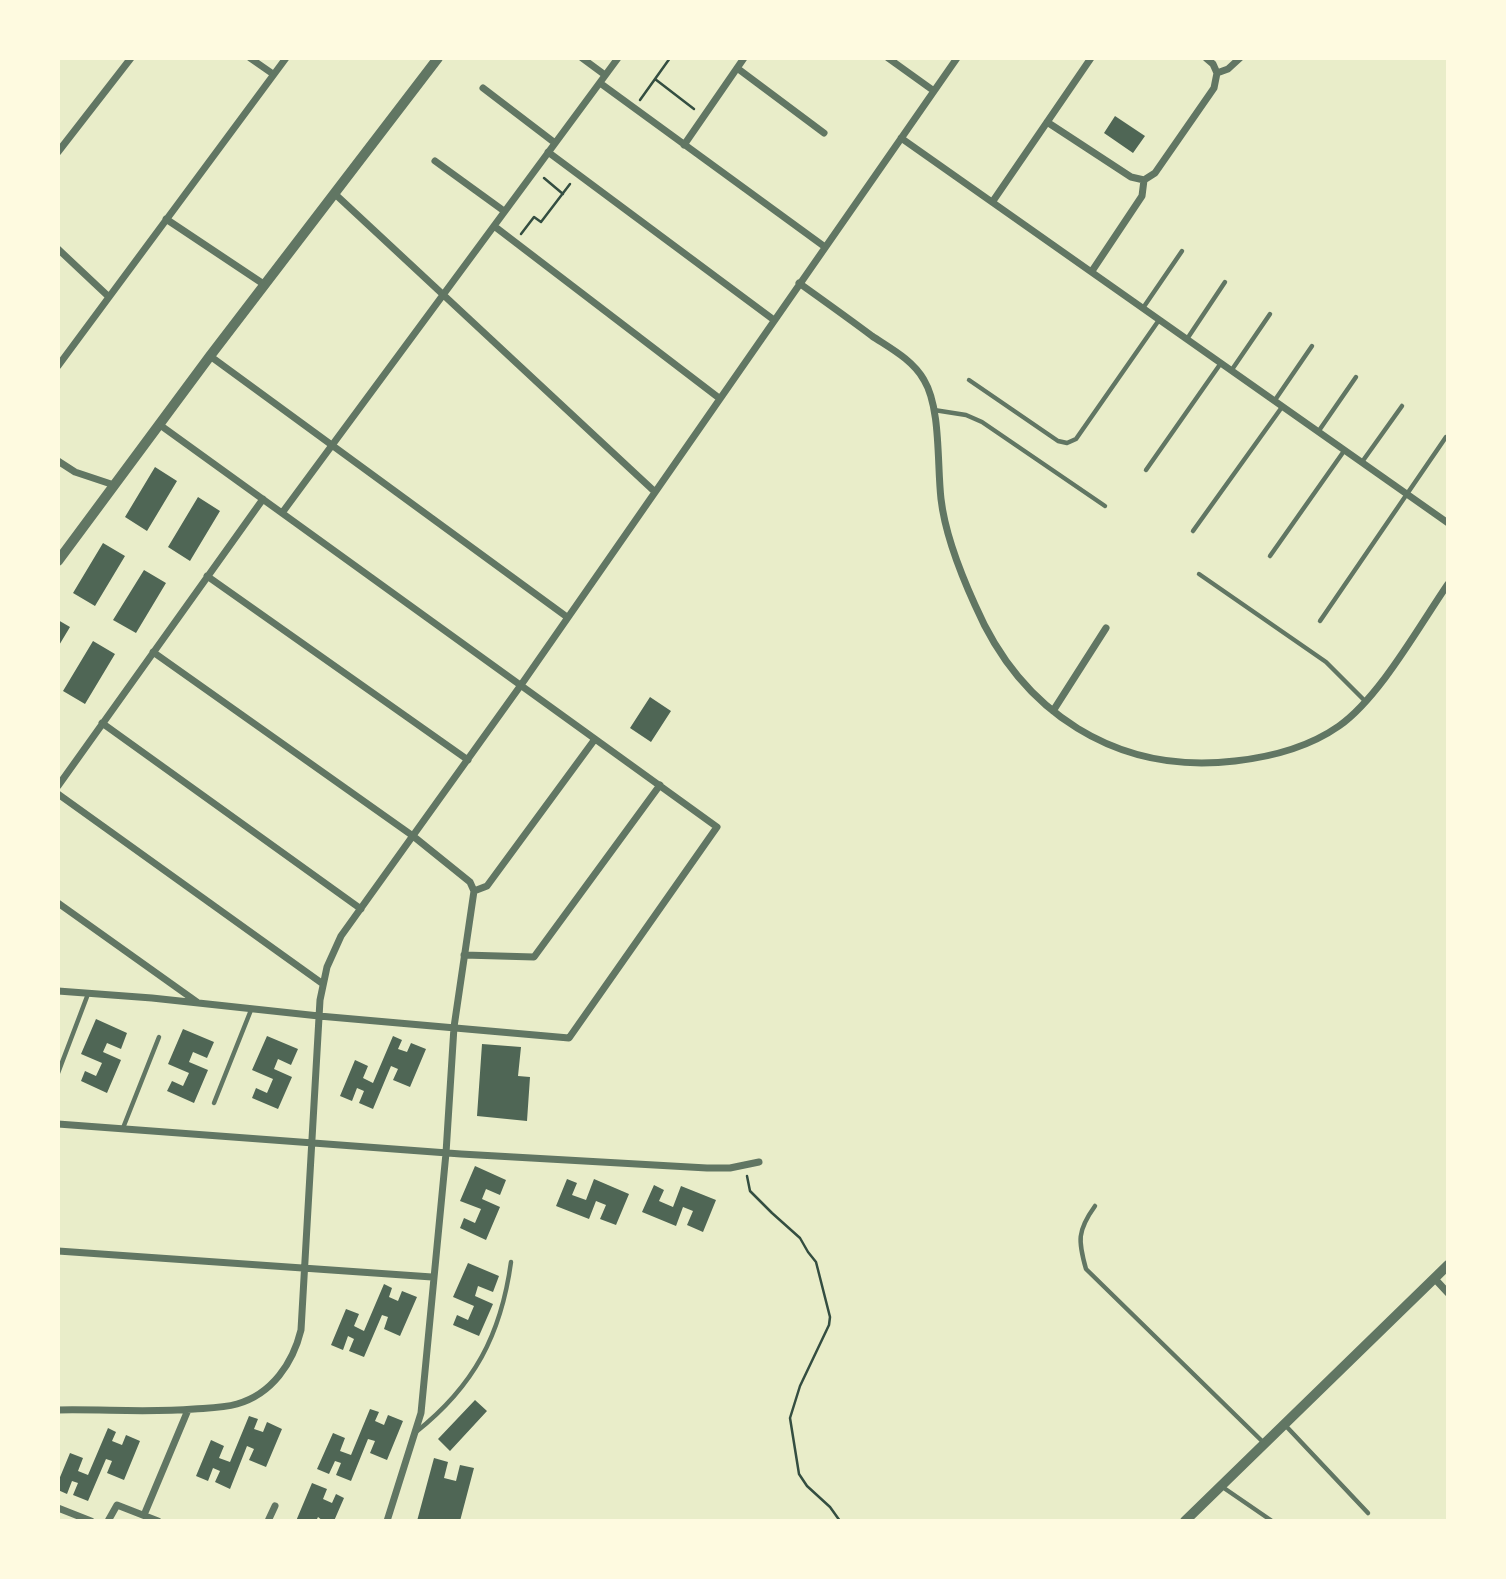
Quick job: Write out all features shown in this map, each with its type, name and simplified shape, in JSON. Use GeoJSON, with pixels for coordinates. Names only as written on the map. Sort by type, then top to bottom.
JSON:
{"type":"FeatureCollection","features":[{"type":"Feature","properties":{"kind":"street"},"geometry":{"type":"LineString","coordinates":[[58,152],[131,58]]}},
{"type":"Feature","properties":{"kind":"street"},"geometry":{"type":"LineString","coordinates":[[250,58],[273,74]]}},
{"type":"Feature","properties":{"kind":"street"},"geometry":{"type":"LineString","coordinates":[[58,366],[286,58]]}},
{"type":"Feature","properties":{"kind":"street"},"geometry":{"type":"LineString","coordinates":[[58,561],[210,356],[438,58]]}},
{"type":"Feature","properties":{"kind":"street"},"geometry":{"type":"LineString","coordinates":[[582,58],[605,75]]}},
{"type":"Feature","properties":{"kind":"street"},"geometry":{"type":"LineString","coordinates":[[282,513],[618,58]]}},
{"type":"Feature","properties":{"kind":"street"},"geometry":{"type":"LineString","coordinates":[[684,145],[744,58]]}},
{"type":"Feature","properties":{"kind":"street"},"geometry":{"type":"LineString","coordinates":[[888,58],[934,91]]}},
{"type":"Feature","properties":{"kind":"street"},"geometry":{"type":"LineString","coordinates":[[58,1410],[160,1412],[235,1405],[259,1394],[279,1376],[293,1354],[300,1329],[319,1016],[323,984],[337,944],[521,685],[957,58]]}},
{"type":"Feature","properties":{"kind":"street"},"geometry":{"type":"LineString","coordinates":[[993,201],[1091,58]]}},
{"type":"Feature","properties":{"kind":"street"},"geometry":{"type":"LineString","coordinates":[[1047,122],[1131,177],[1144,180],[1155,173],[1214,88],[1217,73],[1206,58]]}},
{"type":"Feature","properties":{"kind":"street"},"geometry":{"type":"LineString","coordinates":[[1217,73],[1228,69],[1240,58]]}},
{"type":"Feature","properties":{"kind":"street"},"geometry":{"type":"LineString","coordinates":[[737,68],[824,133]]}},
{"type":"Feature","properties":{"kind":"street"},"geometry":{"type":"LineString","coordinates":[[600,83],[825,247]]}},
{"type":"Feature","properties":{"kind":"street"},"geometry":{"type":"LineString","coordinates":[[483,88],[555,143]]}},
{"type":"Feature","properties":{"kind":"street"},"geometry":{"type":"LineString","coordinates":[[901,138],[1448,523]]}},
{"type":"Feature","properties":{"kind":"street"},"geometry":{"type":"LineString","coordinates":[[548,152],[774,320]]}},
{"type":"Feature","properties":{"kind":"street"},"geometry":{"type":"LineString","coordinates":[[435,161],[504,211]]}},
{"type":"Feature","properties":{"kind":"street"},"geometry":{"type":"LineString","coordinates":[[1092,271],[1139,202],[1144,190],[1144,180]]}},
{"type":"Feature","properties":{"kind":"street"},"geometry":{"type":"LineString","coordinates":[[335,194],[654,491]]}},
{"type":"Feature","properties":{"kind":"street"},"geometry":{"type":"LineString","coordinates":[[166,219],[265,285]]}},
{"type":"Feature","properties":{"kind":"street"},"geometry":{"type":"LineString","coordinates":[[494,226],[719,398]]}},
{"type":"Feature","properties":{"kind":"street"},"geometry":{"type":"LineString","coordinates":[[58,249],[109,297]]}},
{"type":"Feature","properties":{"kind":"street"},"geometry":{"type":"LineString","coordinates":[[799,283],[913,365],[929,389],[934,410],[944,516],[974,603],[991,638],[1011,668],[1053,711],[1076,728],[1118,750],[1155,759],[1212,763],[1249,760],[1313,741],[1340,725],[1366,701],[1448,584]]}},
{"type":"Feature","properties":{"kind":"street"},"geometry":{"type":"LineString","coordinates":[[210,356],[567,617]]}},
{"type":"Feature","properties":{"kind":"street"},"geometry":{"type":"LineString","coordinates":[[58,992],[569,1038],[717,827],[160,425]]}},
{"type":"Feature","properties":{"kind":"street"},"geometry":{"type":"LineString","coordinates":[[58,461],[75,472],[114,485]]}},
{"type":"Feature","properties":{"kind":"street"},"geometry":{"type":"LineString","coordinates":[[58,786],[262,499]]}},
{"type":"Feature","properties":{"kind":"street"},"geometry":{"type":"LineString","coordinates":[[207,576],[468,760]]}},
{"type":"Feature","properties":{"kind":"street"},"geometry":{"type":"LineString","coordinates":[[1053,711],[1106,628]]}},
{"type":"Feature","properties":{"kind":"street"},"geometry":{"type":"LineString","coordinates":[[153,652],[413,836],[470,882],[474,891],[454,1027],[446,1153],[421,1413],[387,1521]]}},
{"type":"Feature","properties":{"kind":"street"},"geometry":{"type":"LineString","coordinates":[[102,723],[361,909]]}},
{"type":"Feature","properties":{"kind":"street"},"geometry":{"type":"LineString","coordinates":[[474,891],[487,886],[595,738]]}},
{"type":"Feature","properties":{"kind":"street"},"geometry":{"type":"LineString","coordinates":[[464,955],[534,957],[660,785]]}},
{"type":"Feature","properties":{"kind":"street"},"geometry":{"type":"LineString","coordinates":[[58,794],[323,984]]}},
{"type":"Feature","properties":{"kind":"street"},"geometry":{"type":"LineString","coordinates":[[58,903],[199,1003]]}},
{"type":"Feature","properties":{"kind":"street"},"geometry":{"type":"LineString","coordinates":[[58,1124],[446,1153],[707,1168],[744,1166],[759,1162]]}},
{"type":"Feature","properties":{"kind":"street"},"geometry":{"type":"LineString","coordinates":[[58,1251],[432,1277]]}},
{"type":"Feature","properties":{"kind":"street"},"geometry":{"type":"LineString","coordinates":[[1185,1521],[1448,1265]]}},
{"type":"Feature","properties":{"kind":"street"},"geometry":{"type":"LineString","coordinates":[[1435,1279],[1448,1293]]}},
{"type":"Feature","properties":{"kind":"street"},"geometry":{"type":"LineString","coordinates":[[144,1515],[188,1410]]}},
{"type":"Feature","properties":{"kind":"street"},"geometry":{"type":"LineString","coordinates":[[108,1521],[117,1505],[158,1521]]}},
{"type":"Feature","properties":{"kind":"street"},"geometry":{"type":"LineString","coordinates":[[268,1521],[275,1506]]}},
{"type":"Feature","properties":{"kind":"street"},"geometry":{"type":"LineString","coordinates":[[58,1508],[91,1521]]}},
{"type":"Feature","properties":{"kind":"lane"},"geometry":{"type":"LineString","coordinates":[[1143,308],[1182,251]]}},
{"type":"Feature","properties":{"kind":"lane"},"geometry":{"type":"LineString","coordinates":[[1186,339],[1225,282]]}},
{"type":"Feature","properties":{"kind":"lane"},"geometry":{"type":"LineString","coordinates":[[1231,370],[1270,314]]}},
{"type":"Feature","properties":{"kind":"lane"},"geometry":{"type":"LineString","coordinates":[[969,380],[1058,441],[1072,442],[1159,320]]}},
{"type":"Feature","properties":{"kind":"lane"},"geometry":{"type":"LineString","coordinates":[[1275,401],[1312,346]]}},
{"type":"Feature","properties":{"kind":"lane"},"geometry":{"type":"LineString","coordinates":[[1146,470],[1221,363]]}},
{"type":"Feature","properties":{"kind":"lane"},"geometry":{"type":"LineString","coordinates":[[1318,432],[1356,376]]}},
{"type":"Feature","properties":{"kind":"lane"},"geometry":{"type":"LineString","coordinates":[[1362,463],[1402,406]]}},
{"type":"Feature","properties":{"kind":"lane"},"geometry":{"type":"LineString","coordinates":[[1193,531],[1283,407]]}},
{"type":"Feature","properties":{"kind":"lane"},"geometry":{"type":"LineString","coordinates":[[934,410],[966,415],[982,422],[1105,506]]}},
{"type":"Feature","properties":{"kind":"lane"},"geometry":{"type":"LineString","coordinates":[[1320,621],[1446,437]]}},
{"type":"Feature","properties":{"kind":"lane"},"geometry":{"type":"LineString","coordinates":[[1270,556],[1345,450]]}},
{"type":"Feature","properties":{"kind":"lane"},"geometry":{"type":"LineString","coordinates":[[1199,574],[1326,662],[1366,701]]}},
{"type":"Feature","properties":{"kind":"lane"},"geometry":{"type":"LineString","coordinates":[[58,1073],[88,993]]}},
{"type":"Feature","properties":{"kind":"lane"},"geometry":{"type":"LineString","coordinates":[[214,1103],[251,1009]]}},
{"type":"Feature","properties":{"kind":"lane"},"geometry":{"type":"LineString","coordinates":[[122,1129],[159,1037]]}},
{"type":"Feature","properties":{"kind":"lane"},"geometry":{"type":"LineString","coordinates":[[1095,1206],[1083,1223],[1079,1244],[1086,1269],[1264,1442]]}},
{"type":"Feature","properties":{"kind":"lane"},"geometry":{"type":"LineString","coordinates":[[415,1433],[459,1392],[482,1358],[499,1319],[511,1262]]}},
{"type":"Feature","properties":{"kind":"lane"},"geometry":{"type":"LineString","coordinates":[[1284,1424],[1368,1513]]}},
{"type":"Feature","properties":{"kind":"lane"},"geometry":{"type":"LineString","coordinates":[[1221,1485],[1272,1521]]}},
{"type":"Feature","properties":{"kind":"path"},"geometry":{"type":"LineString","coordinates":[[634,108],[670,58]]}},
{"type":"Feature","properties":{"kind":"path"},"geometry":{"type":"LineString","coordinates":[[655,79],[704,116]]}},
{"type":"Feature","properties":{"kind":"path"},"geometry":{"type":"LineString","coordinates":[[535,170],[563,194]]}},
{"type":"Feature","properties":{"kind":"path"},"geometry":{"type":"LineString","coordinates":[[515,242],[534,217],[541,222],[578,174]]}},
{"type":"Feature","properties":{"kind":"path"},"geometry":{"type":"LineString","coordinates":[[744,1166],[750,1191],[800,1238],[820,1270],[821,1286],[830,1317],[829,1325],[800,1386],[790,1418],[799,1475],[841,1521]]}},
{"type":"Feature","properties":{"kind":"building"},"geometry":{"type":"Polygon","coordinates":[[[1115,116],[1145,136],[1133,153],[1104,133],[1115,116]]]}},
{"type":"Feature","properties":{"kind":"building"},"geometry":{"type":"Polygon","coordinates":[[[155,467],[177,481],[147,531],[125,517],[155,467]]]}},
{"type":"Feature","properties":{"kind":"building"},"geometry":{"type":"Polygon","coordinates":[[[198,497],[220,511],[190,561],[168,547],[198,497]]]}},
{"type":"Feature","properties":{"kind":"building"},"geometry":{"type":"Polygon","coordinates":[[[103,543],[125,556],[95,606],[73,593],[103,543]]]}},
{"type":"Feature","properties":{"kind":"building"},"geometry":{"type":"Polygon","coordinates":[[[144,570],[166,583],[136,633],[113,620],[144,570]]]}},
{"type":"Feature","properties":{"kind":"building"},"geometry":{"type":"Polygon","coordinates":[[[58,620],[70,627],[58,647],[58,620]]]}},
{"type":"Feature","properties":{"kind":"building"},"geometry":{"type":"Polygon","coordinates":[[[93,641],[115,654],[85,704],[63,691],[93,641]]]}},
{"type":"Feature","properties":{"kind":"building"},"geometry":{"type":"Polygon","coordinates":[[[650,697],[671,711],[651,742],[630,728],[650,697]]]}},
{"type":"Feature","properties":{"kind":"building"},"geometry":{"type":"Polygon","coordinates":[[[96,1019],[127,1033],[121,1049],[107,1043],[103,1052],[121,1060],[107,1093],[81,1081],[85,1071],[96,1076],[102,1063],[81,1054],[96,1019]]]}},
{"type":"Feature","properties":{"kind":"building"},"geometry":{"type":"Polygon","coordinates":[[[183,1029],[214,1042],[207,1058],[193,1052],[189,1062],[208,1070],[194,1103],[167,1091],[172,1081],[183,1086],[189,1073],[168,1064],[183,1029]]]}},
{"type":"Feature","properties":{"kind":"building"},"geometry":{"type":"Polygon","coordinates":[[[267,1036],[298,1049],[291,1065],[278,1059],[274,1069],[292,1077],[278,1109],[252,1098],[256,1088],[267,1093],[273,1079],[252,1070],[267,1036]]]}},
{"type":"Feature","properties":{"kind":"building"},"geometry":{"type":"Polygon","coordinates":[[[393,1036],[402,1040],[398,1049],[407,1052],[411,1043],[426,1049],[410,1087],[393,1080],[398,1069],[391,1066],[373,1109],[359,1103],[364,1091],[357,1088],[352,1101],[340,1096],[355,1060],[368,1066],[363,1078],[373,1083],[393,1036]]]}},
{"type":"Feature","properties":{"kind":"building"},"geometry":{"type":"Polygon","coordinates":[[[482,1044],[521,1047],[518,1076],[530,1077],[527,1121],[477,1116],[482,1044]]]}},
{"type":"Feature","properties":{"kind":"building"},"geometry":{"type":"Polygon","coordinates":[[[475,1166],[506,1180],[500,1195],[486,1189],[482,1199],[500,1207],[486,1240],[460,1228],[464,1218],[475,1223],[481,1209],[460,1201],[475,1166]]]}},
{"type":"Feature","properties":{"kind":"building"},"geometry":{"type":"Polygon","coordinates":[[[567,1179],[577,1183],[572,1195],[586,1200],[594,1179],[629,1194],[616,1225],[600,1219],[606,1205],[596,1201],[589,1219],[556,1206],[567,1179]]]}},
{"type":"Feature","properties":{"kind":"building"},"geometry":{"type":"Polygon","coordinates":[[[654,1185],[664,1190],[659,1201],[673,1207],[681,1186],[716,1200],[703,1232],[687,1225],[693,1211],[683,1207],[676,1226],[642,1212],[654,1185]]]}},
{"type":"Feature","properties":{"kind":"building"},"geometry":{"type":"Polygon","coordinates":[[[468,1263],[499,1276],[493,1292],[478,1286],[475,1296],[493,1304],[479,1336],[453,1325],[457,1315],[468,1320],[474,1306],[453,1297],[468,1263]]]}},
{"type":"Feature","properties":{"kind":"building"},"geometry":{"type":"Polygon","coordinates":[[[384,1284],[392,1288],[389,1297],[398,1301],[402,1291],[417,1297],[400,1336],[384,1329],[388,1317],[382,1315],[364,1357],[349,1351],[354,1339],[348,1336],[343,1350],[331,1345],[346,1309],[359,1314],[354,1326],[364,1331],[384,1284]]]}},
{"type":"Feature","properties":{"kind":"building"},"geometry":{"type":"Polygon","coordinates":[[[475,1400],[487,1411],[450,1451],[438,1439],[475,1400]]]}},
{"type":"Feature","properties":{"kind":"building"},"geometry":{"type":"Polygon","coordinates":[[[370,1409],[379,1412],[375,1421],[384,1425],[388,1415],[403,1421],[387,1460],[370,1453],[375,1441],[368,1439],[351,1481],[336,1475],[341,1463],[335,1461],[329,1474],[317,1469],[333,1433],[345,1438],[340,1451],[351,1455],[370,1409]]]}},
{"type":"Feature","properties":{"kind":"building"},"geometry":{"type":"Polygon","coordinates":[[[249,1416],[258,1419],[254,1429],[263,1432],[267,1422],[282,1429],[266,1467],[249,1460],[254,1449],[247,1446],[230,1489],[215,1482],[220,1471],[213,1468],[208,1481],[196,1476],[211,1440],[224,1446],[219,1458],[230,1462],[249,1416]]]}},
{"type":"Feature","properties":{"kind":"building"},"geometry":{"type":"Polygon","coordinates":[[[108,1428],[116,1432],[112,1441],[122,1445],[126,1435],[140,1441],[124,1480],[107,1473],[112,1461],[106,1459],[88,1501],[73,1495],[78,1483],[72,1481],[67,1494],[58,1490],[58,1482],[70,1453],[83,1458],[78,1471],[88,1475],[108,1428]]]}},
{"type":"Feature","properties":{"kind":"building"},"geometry":{"type":"Polygon","coordinates":[[[434,1458],[448,1462],[444,1478],[456,1481],[460,1465],[474,1468],[460,1521],[417,1521],[434,1458]]]}},
{"type":"Feature","properties":{"kind":"building"},"geometry":{"type":"Polygon","coordinates":[[[312,1483],[327,1489],[323,1499],[332,1503],[336,1494],[344,1498],[334,1521],[323,1521],[318,1517],[316,1521],[296,1521],[312,1483]]]}}]}
